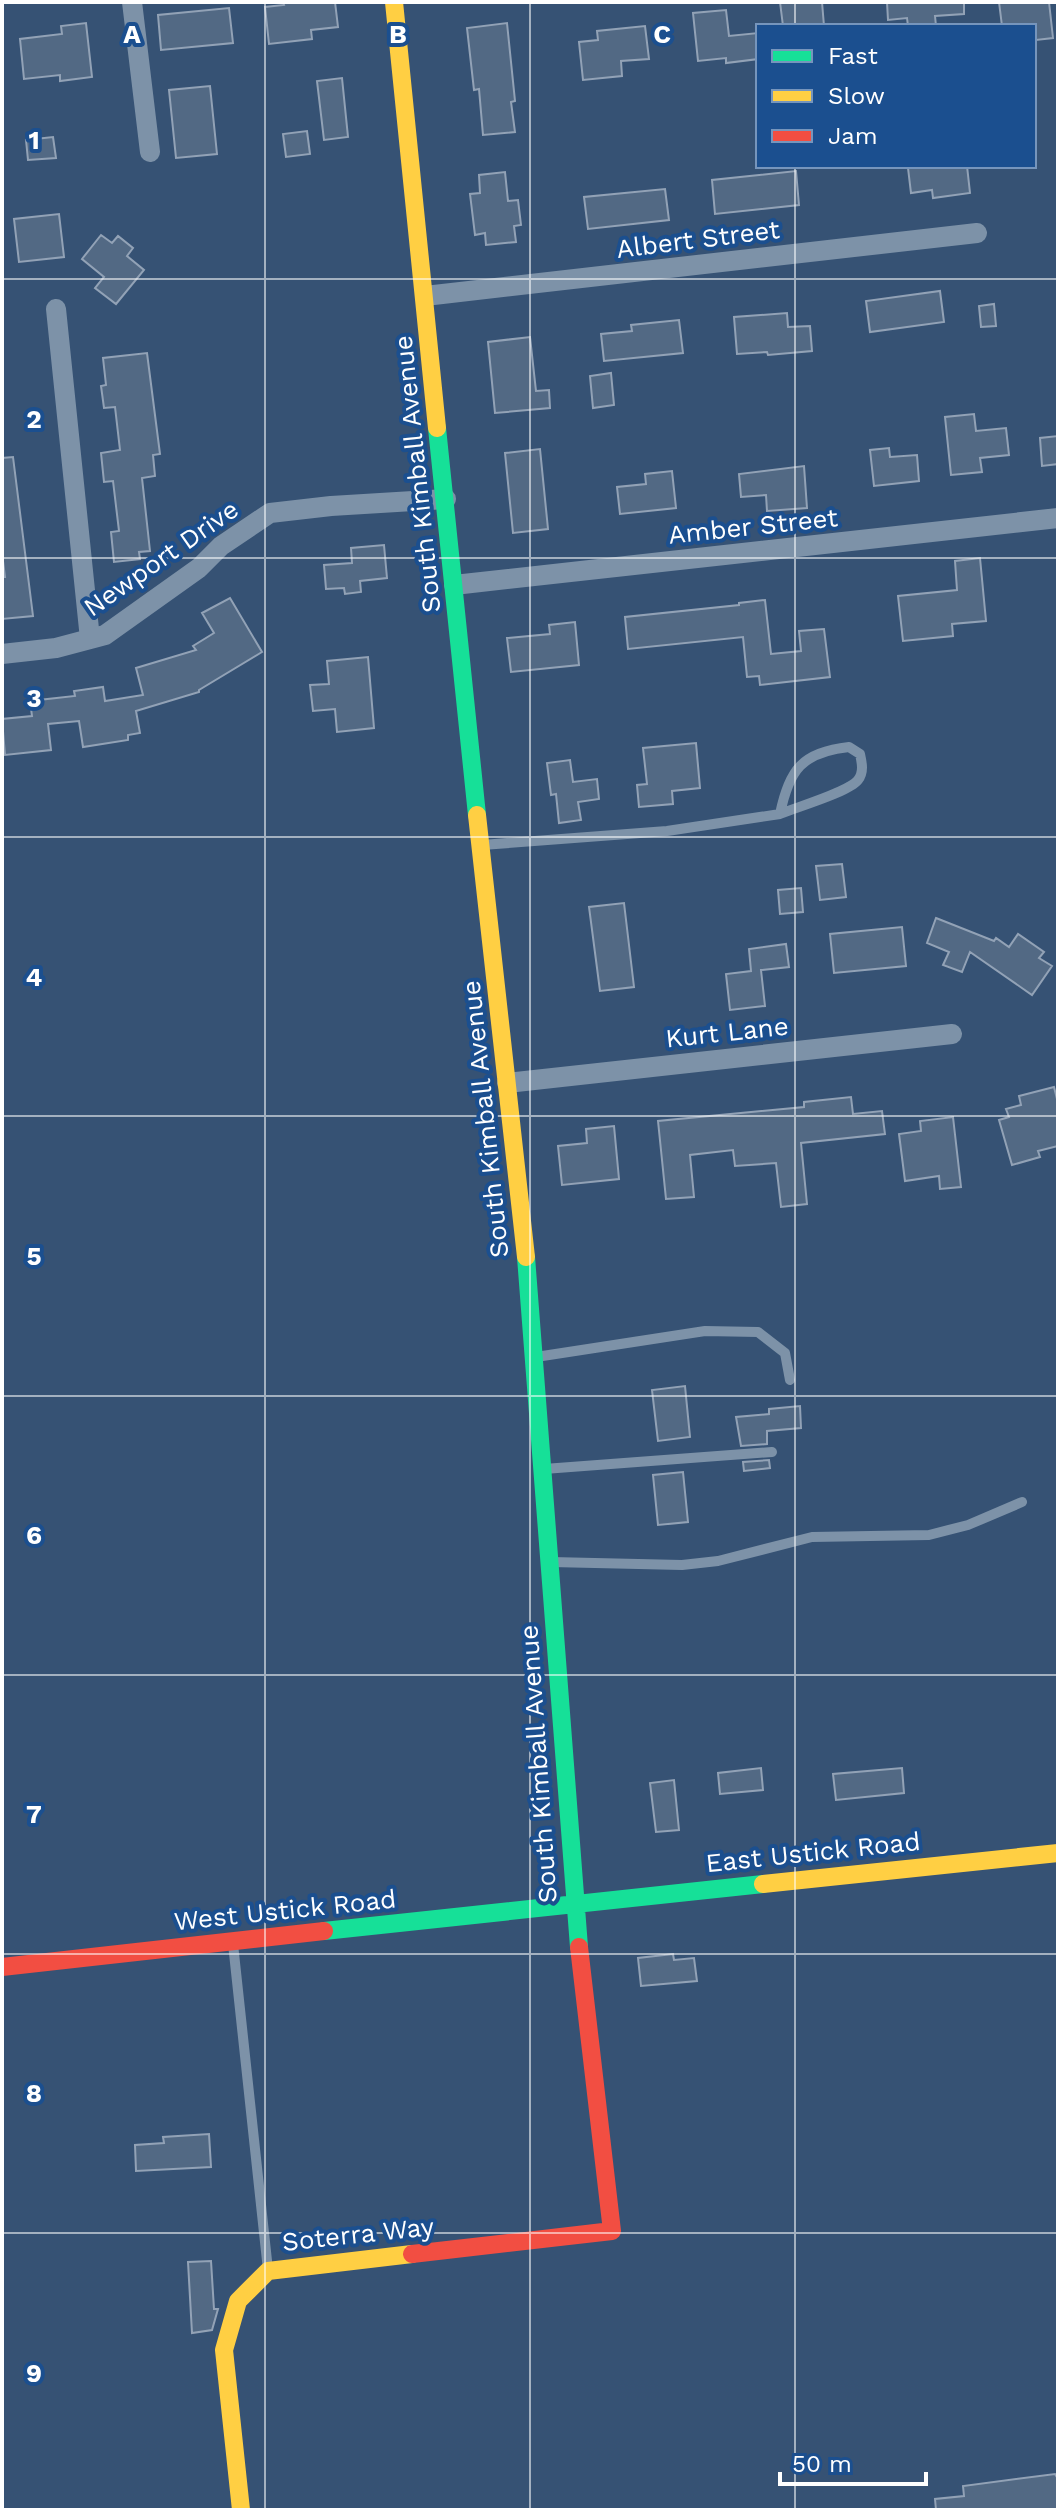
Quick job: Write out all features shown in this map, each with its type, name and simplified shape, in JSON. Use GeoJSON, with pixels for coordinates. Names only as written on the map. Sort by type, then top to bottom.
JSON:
{"type":"FeatureCollection","features":[{"type":"Feature","properties":{"kind":"street"},"geometry":{"type":"LineString","coordinates":[[132,2],[150,152]]}},
{"type":"Feature","properties":{"kind":"street","name":"South Kimball Avenue"},"geometry":{"type":"LineString","coordinates":[[394,2],[480,845],[531,1301],[574,1903],[612,2231]]}},
{"type":"Feature","properties":{"kind":"street","name":"Albert Street"},"geometry":{"type":"LineString","coordinates":[[425,296],[977,233]]}},
{"type":"Feature","properties":{"kind":"street"},"geometry":{"type":"LineString","coordinates":[[56,309],[90,639]]}},
{"type":"Feature","properties":{"kind":"street","name":"Newport Drive"},"geometry":{"type":"LineString","coordinates":[[2,654],[56,648],[105,635],[199,568],[221,546],[270,513],[446,499]]}},
{"type":"Feature","properties":{"kind":"street","name":"Amber Street"},"geometry":{"type":"LineString","coordinates":[[454,585],[1058,518]]}},
{"type":"Feature","properties":{"kind":"street","name":"Kurt Lane"},"geometry":{"type":"LineString","coordinates":[[507,1083],[952,1034]]}},
{"type":"Feature","properties":{"kind":"street","name":"East Ustick Road"},"geometry":{"type":"LineString","coordinates":[[574,1903],[1058,1853]]}},
{"type":"Feature","properties":{"kind":"street","name":"West Ustick Road"},"geometry":{"type":"LineString","coordinates":[[2,1967],[574,1903]]}},
{"type":"Feature","properties":{"kind":"street","name":"Soterra Way"},"geometry":{"type":"LineString","coordinates":[[241,2510],[224,2350],[238,2301],[268,2271],[612,2231]]}},
{"type":"Feature","properties":{"kind":"lane"},"geometry":{"type":"LineString","coordinates":[[480,845],[667,831],[780,814],[840,792],[858,780],[863,766],[860,754],[849,747],[826,749],[804,760],[785,791],[780,814]]}},
{"type":"Feature","properties":{"kind":"lane"},"geometry":{"type":"LineString","coordinates":[[535,1357],[705,1331],[758,1332],[785,1353],[790,1380]]}},
{"type":"Feature","properties":{"kind":"lane"},"geometry":{"type":"LineString","coordinates":[[542,1469],[772,1452]]}},
{"type":"Feature","properties":{"kind":"lane"},"geometry":{"type":"LineString","coordinates":[[549,1562],[682,1565],[718,1561],[812,1537],[929,1535],[968,1525],[1022,1502]]}},
{"type":"Feature","properties":{"kind":"lane"},"geometry":{"type":"LineString","coordinates":[[233,1942],[268,2271]]}},
{"type":"Feature","properties":{"kind":"building"},"geometry":{"type":"Polygon","coordinates":[[[283,2],[335,2],[338,27],[311,30],[312,39],[269,44],[265,7],[284,5],[283,2]]]}},
{"type":"Feature","properties":{"kind":"building"},"geometry":{"type":"Polygon","coordinates":[[[780,2],[822,2],[824,24],[783,24],[780,2]]]}},
{"type":"Feature","properties":{"kind":"building"},"geometry":{"type":"Polygon","coordinates":[[[887,2],[964,2],[964,14],[935,16],[936,24],[908,24],[907,18],[888,20],[887,2]]]}},
{"type":"Feature","properties":{"kind":"building"},"geometry":{"type":"Polygon","coordinates":[[[999,2],[1049,2],[1053,38],[1036,40],[1036,24],[1002,24],[999,2]]]}},
{"type":"Feature","properties":{"kind":"building"},"geometry":{"type":"Polygon","coordinates":[[[229,8],[233,43],[161,50],[158,15],[229,8]]]}},
{"type":"Feature","properties":{"kind":"building"},"geometry":{"type":"Polygon","coordinates":[[[726,10],[729,36],[756,33],[756,59],[726,63],[726,58],[698,61],[693,13],[726,10]]]}},
{"type":"Feature","properties":{"kind":"building"},"geometry":{"type":"Polygon","coordinates":[[[86,23],[92,77],[60,81],[60,75],[24,79],[20,39],[62,34],[61,26],[86,23]]]}},
{"type":"Feature","properties":{"kind":"building"},"geometry":{"type":"Polygon","coordinates":[[[507,23],[515,132],[483,135],[479,89],[474,90],[467,28],[507,23]]]}},
{"type":"Feature","properties":{"kind":"building"},"geometry":{"type":"Polygon","coordinates":[[[645,26],[649,59],[621,61],[622,76],[583,80],[579,42],[598,40],[597,31],[645,26]]]}},
{"type":"Feature","properties":{"kind":"building"},"geometry":{"type":"Polygon","coordinates":[[[342,78],[348,137],[324,140],[317,81],[342,78]]]}},
{"type":"Feature","properties":{"kind":"building"},"geometry":{"type":"Polygon","coordinates":[[[210,86],[217,154],[176,158],[169,90],[210,86]]]}},
{"type":"Feature","properties":{"kind":"building"},"geometry":{"type":"Polygon","coordinates":[[[307,131],[310,154],[286,157],[283,134],[307,131]]]}},
{"type":"Feature","properties":{"kind":"building"},"geometry":{"type":"Polygon","coordinates":[[[53,137],[56,158],[28,160],[26,140],[53,137]]]}},
{"type":"Feature","properties":{"kind":"building"},"geometry":{"type":"Polygon","coordinates":[[[908,168],[967,168],[970,193],[933,198],[932,190],[911,193],[908,168]]]}},
{"type":"Feature","properties":{"kind":"building"},"geometry":{"type":"Polygon","coordinates":[[[796,171],[799,205],[715,214],[712,180],[796,171]]]}},
{"type":"Feature","properties":{"kind":"building"},"geometry":{"type":"Polygon","coordinates":[[[505,172],[508,201],[518,200],[521,225],[514,226],[516,242],[486,245],[485,233],[475,235],[470,194],[480,193],[479,175],[505,172]]]}},
{"type":"Feature","properties":{"kind":"building"},"geometry":{"type":"Polygon","coordinates":[[[665,189],[669,220],[588,229],[584,197],[665,189]]]}},
{"type":"Feature","properties":{"kind":"building"},"geometry":{"type":"Polygon","coordinates":[[[59,214],[64,257],[19,262],[14,219],[59,214]]]}},
{"type":"Feature","properties":{"kind":"building"},"geometry":{"type":"Polygon","coordinates":[[[101,235],[112,243],[118,236],[133,248],[127,256],[144,270],[116,304],[95,288],[104,277],[82,259],[101,235]]]}},
{"type":"Feature","properties":{"kind":"building"},"geometry":{"type":"Polygon","coordinates":[[[940,291],[944,322],[870,332],[866,301],[940,291]]]}},
{"type":"Feature","properties":{"kind":"building"},"geometry":{"type":"Polygon","coordinates":[[[994,304],[996,326],[981,327],[979,306],[994,304]]]}},
{"type":"Feature","properties":{"kind":"building"},"geometry":{"type":"Polygon","coordinates":[[[787,313],[788,327],[810,326],[812,351],[737,354],[734,317],[787,313]]]}},
{"type":"Feature","properties":{"kind":"building"},"geometry":{"type":"Polygon","coordinates":[[[679,320],[683,353],[604,361],[601,334],[632,331],[631,325],[679,320]]]}},
{"type":"Feature","properties":{"kind":"building"},"geometry":{"type":"Polygon","coordinates":[[[530,337],[536,391],[549,390],[550,408],[495,413],[488,342],[530,337]]]}},
{"type":"Feature","properties":{"kind":"building"},"geometry":{"type":"Polygon","coordinates":[[[147,353],[160,454],[153,455],[155,476],[142,478],[150,551],[139,552],[140,559],[114,562],[111,532],[119,531],[113,481],[104,482],[101,453],[120,450],[115,407],[104,408],[101,386],[106,385],[103,358],[147,353]]]}},
{"type":"Feature","properties":{"kind":"building"},"geometry":{"type":"Polygon","coordinates":[[[611,373],[614,405],[593,408],[590,376],[611,373]]]}},
{"type":"Feature","properties":{"kind":"building"},"geometry":{"type":"Polygon","coordinates":[[[974,414],[976,431],[1006,428],[1009,455],[980,458],[982,472],[951,475],[945,417],[974,414]]]}},
{"type":"Feature","properties":{"kind":"building"},"geometry":{"type":"Polygon","coordinates":[[[1058,436],[1058,464],[1042,466],[1040,438],[1058,436]]]}},
{"type":"Feature","properties":{"kind":"building"},"geometry":{"type":"Polygon","coordinates":[[[889,448],[890,457],[917,455],[919,481],[874,486],[870,450],[889,448]]]}},
{"type":"Feature","properties":{"kind":"building"},"geometry":{"type":"Polygon","coordinates":[[[540,449],[548,529],[513,533],[505,453],[540,449]]]}},
{"type":"Feature","properties":{"kind":"building"},"geometry":{"type":"Polygon","coordinates":[[[13,457],[33,616],[2,619],[2,577],[5,577],[2,458],[13,457]]]}},
{"type":"Feature","properties":{"kind":"building"},"geometry":{"type":"Polygon","coordinates":[[[804,466],[807,508],[767,511],[766,495],[741,497],[739,474],[804,466]]]}},
{"type":"Feature","properties":{"kind":"building"},"geometry":{"type":"Polygon","coordinates":[[[672,471],[676,508],[620,514],[617,487],[646,484],[645,474],[672,471]]]}},
{"type":"Feature","properties":{"kind":"building"},"geometry":{"type":"Polygon","coordinates":[[[384,545],[387,578],[360,581],[361,592],[345,594],[344,588],[326,589],[324,565],[352,563],[351,548],[384,545]]]}},
{"type":"Feature","properties":{"kind":"building"},"geometry":{"type":"Polygon","coordinates":[[[980,558],[986,621],[952,624],[953,636],[903,641],[898,596],[957,590],[955,561],[980,558]]]}},
{"type":"Feature","properties":{"kind":"building"},"geometry":{"type":"Polygon","coordinates":[[[230,598],[262,652],[199,692],[136,711],[140,733],[128,735],[128,740],[83,747],[79,721],[48,724],[51,750],[5,755],[2,719],[32,716],[30,701],[75,696],[74,691],[103,687],[105,701],[143,695],[136,668],[196,650],[193,646],[214,633],[202,613],[230,598]]]}},
{"type":"Feature","properties":{"kind":"building"},"geometry":{"type":"Polygon","coordinates":[[[765,600],[771,654],[801,651],[799,631],[824,629],[830,677],[760,685],[759,676],[747,677],[743,637],[628,649],[625,617],[765,600]]]}},
{"type":"Feature","properties":{"kind":"building"},"geometry":{"type":"Polygon","coordinates":[[[575,622],[579,665],[511,672],[507,638],[550,634],[549,625],[575,622]]]}},
{"type":"Feature","properties":{"kind":"building"},"geometry":{"type":"Polygon","coordinates":[[[368,657],[374,728],[337,732],[335,709],[313,711],[310,685],[329,684],[327,661],[368,657]]]}},
{"type":"Feature","properties":{"kind":"building"},"geometry":{"type":"Polygon","coordinates":[[[696,743],[700,788],[672,791],[673,804],[639,807],[637,785],[647,784],[643,748],[696,743]]]}},
{"type":"Feature","properties":{"kind":"building"},"geometry":{"type":"Polygon","coordinates":[[[570,760],[573,782],[597,779],[599,799],[578,802],[581,820],[559,823],[556,794],[551,795],[547,763],[570,760]]]}},
{"type":"Feature","properties":{"kind":"building"},"geometry":{"type":"Polygon","coordinates":[[[842,864],[846,897],[820,900],[816,866],[842,864]]]}},
{"type":"Feature","properties":{"kind":"building"},"geometry":{"type":"Polygon","coordinates":[[[801,888],[803,912],[780,914],[778,890],[801,888]]]}},
{"type":"Feature","properties":{"kind":"building"},"geometry":{"type":"Polygon","coordinates":[[[624,903],[634,987],[600,991],[589,907],[624,903]]]}},
{"type":"Feature","properties":{"kind":"building"},"geometry":{"type":"Polygon","coordinates":[[[936,918],[994,941],[996,938],[1009,947],[1018,934],[1044,952],[1039,958],[1052,966],[1032,995],[970,952],[962,972],[943,965],[949,952],[927,943],[936,918]]]}},
{"type":"Feature","properties":{"kind":"building"},"geometry":{"type":"Polygon","coordinates":[[[902,927],[906,966],[834,973],[830,934],[902,927]]]}},
{"type":"Feature","properties":{"kind":"building"},"geometry":{"type":"Polygon","coordinates":[[[786,944],[789,967],[761,970],[765,1006],[730,1010],[726,974],[751,971],[749,949],[786,944]]]}},
{"type":"Feature","properties":{"kind":"building"},"geometry":{"type":"Polygon","coordinates":[[[1054,1087],[1058,1103],[1058,1146],[1038,1151],[1040,1157],[1012,1165],[999,1120],[1009,1117],[1006,1109],[1021,1105],[1019,1096],[1054,1087]]]}},
{"type":"Feature","properties":{"kind":"building"},"geometry":{"type":"Polygon","coordinates":[[[851,1097],[853,1114],[882,1111],[885,1134],[801,1143],[807,1204],[781,1207],[776,1163],[735,1166],[733,1150],[690,1155],[694,1197],[666,1199],[658,1121],[804,1107],[804,1102],[851,1097]]]}},
{"type":"Feature","properties":{"kind":"building"},"geometry":{"type":"Polygon","coordinates":[[[953,1117],[961,1187],[940,1189],[939,1176],[905,1181],[899,1134],[921,1131],[920,1121],[953,1117]]]}},
{"type":"Feature","properties":{"kind":"building"},"geometry":{"type":"Polygon","coordinates":[[[614,1126],[619,1179],[562,1185],[558,1146],[587,1143],[586,1129],[614,1126]]]}},
{"type":"Feature","properties":{"kind":"building"},"geometry":{"type":"Polygon","coordinates":[[[685,1386],[690,1437],[658,1441],[652,1390],[685,1386]]]}},
{"type":"Feature","properties":{"kind":"building"},"geometry":{"type":"Polygon","coordinates":[[[800,1406],[801,1428],[767,1431],[767,1444],[741,1446],[736,1417],[769,1414],[769,1409],[800,1406]]]}},
{"type":"Feature","properties":{"kind":"building"},"geometry":{"type":"Polygon","coordinates":[[[769,1460],[770,1468],[744,1471],[743,1462],[769,1460]]]}},
{"type":"Feature","properties":{"kind":"building"},"geometry":{"type":"Polygon","coordinates":[[[683,1472],[688,1522],[658,1525],[653,1475],[683,1472]]]}},
{"type":"Feature","properties":{"kind":"building"},"geometry":{"type":"Polygon","coordinates":[[[761,1768],[763,1790],[720,1794],[718,1773],[761,1768]]]}},
{"type":"Feature","properties":{"kind":"building"},"geometry":{"type":"Polygon","coordinates":[[[902,1768],[904,1793],[836,1800],[833,1774],[902,1768]]]}},
{"type":"Feature","properties":{"kind":"building"},"geometry":{"type":"Polygon","coordinates":[[[674,1780],[679,1830],[656,1832],[650,1783],[674,1780]]]}},
{"type":"Feature","properties":{"kind":"building"},"geometry":{"type":"Polygon","coordinates":[[[673,1954],[674,1960],[694,1958],[697,1981],[641,1986],[638,1958],[673,1954]]]}},
{"type":"Feature","properties":{"kind":"building"},"geometry":{"type":"Polygon","coordinates":[[[209,2134],[211,2167],[136,2171],[135,2145],[164,2143],[163,2137],[209,2134]]]}},
{"type":"Feature","properties":{"kind":"building"},"geometry":{"type":"Polygon","coordinates":[[[211,2261],[214,2309],[218,2309],[212,2330],[192,2333],[188,2262],[211,2261]]]}},
{"type":"Feature","properties":{"kind":"building"},"geometry":{"type":"Polygon","coordinates":[[[1055,2474],[1058,2479],[1058,2510],[936,2510],[935,2499],[964,2496],[963,2486],[1055,2474]]]}},
{"type":"Feature","properties":{"kind":"traffic: fast"},"geometry":{"type":"LineString","coordinates":[[437,428],[477,815]]}},
{"type":"Feature","properties":{"kind":"traffic: fast"},"geometry":{"type":"LineString","coordinates":[[526,1257],[579,1947]]}},
{"type":"Feature","properties":{"kind":"traffic: fast"},"geometry":{"type":"LineString","coordinates":[[324,1931],[763,1884]]}},
{"type":"Feature","properties":{"kind":"traffic: slow"},"geometry":{"type":"LineString","coordinates":[[394,2],[437,428]]}},
{"type":"Feature","properties":{"kind":"traffic: slow"},"geometry":{"type":"LineString","coordinates":[[477,815],[526,1257]]}},
{"type":"Feature","properties":{"kind":"traffic: slow"},"geometry":{"type":"LineString","coordinates":[[763,1884],[1058,1853]]}},
{"type":"Feature","properties":{"kind":"traffic: slow"},"geometry":{"type":"LineString","coordinates":[[241,2510],[224,2350],[238,2301],[268,2271],[412,2254]]}},
{"type":"Feature","properties":{"kind":"traffic: jam"},"geometry":{"type":"LineString","coordinates":[[2,1967],[324,1931]]}},
{"type":"Feature","properties":{"kind":"traffic: jam"},"geometry":{"type":"LineString","coordinates":[[412,2254],[612,2231],[579,1947]]}}]}
